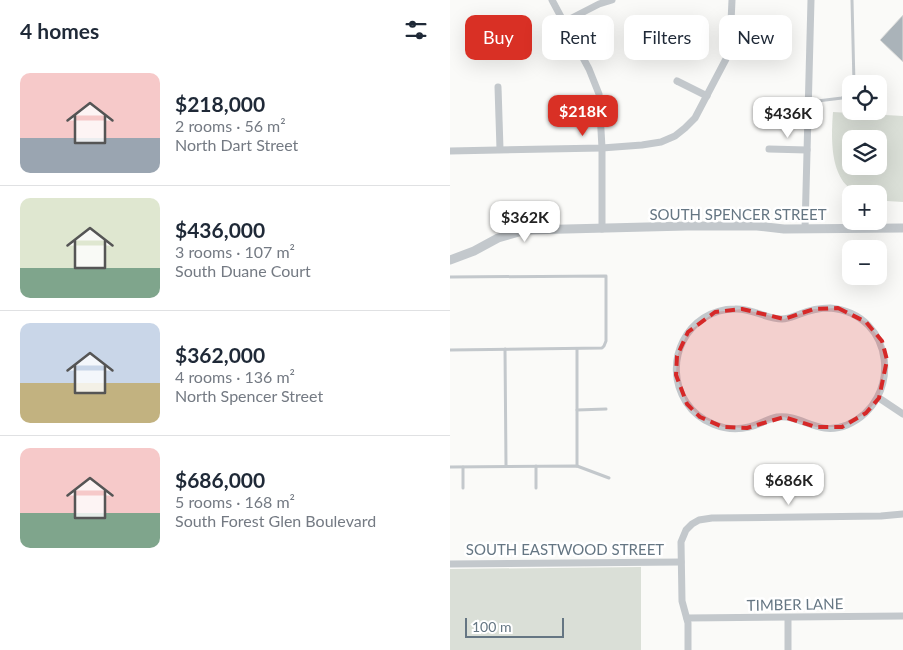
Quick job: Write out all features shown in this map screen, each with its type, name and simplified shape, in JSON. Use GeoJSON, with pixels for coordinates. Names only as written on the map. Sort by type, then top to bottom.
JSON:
{"type":"FeatureCollection","features":[{"type":"Feature","properties":{"kind":"street"},"geometry":{"type":"LineString","coordinates":[[552,0],[560,15]]}},
{"type":"Feature","properties":{"kind":"street"},"geometry":{"type":"LineString","coordinates":[[578,15],[599,4],[612,0]]}},
{"type":"Feature","properties":{"kind":"street"},"geometry":{"type":"LineString","coordinates":[[450,151],[602,148],[649,145],[668,140],[691,123],[707,96],[729,51],[732,0]]}},
{"type":"Feature","properties":{"kind":"street"},"geometry":{"type":"LineString","coordinates":[[805,229],[812,0]]}},
{"type":"Feature","properties":{"kind":"street"},"geometry":{"type":"LineString","coordinates":[[584,60],[599,94],[602,148],[602,229]]}},
{"type":"Feature","properties":{"kind":"street"},"geometry":{"type":"LineString","coordinates":[[677,81],[707,96]]}},
{"type":"Feature","properties":{"kind":"street"},"geometry":{"type":"LineString","coordinates":[[498,87],[500,149]]}},
{"type":"Feature","properties":{"kind":"street"},"geometry":{"type":"LineString","coordinates":[[769,149],[807,150]]}},
{"type":"Feature","properties":{"kind":"street","name":"SOUTH SPENCER STREET"},"geometry":{"type":"LineString","coordinates":[[450,260],[474,251],[498,238],[516,232],[537,230],[740,226],[805,229],[903,228]]}},
{"type":"Feature","properties":{"kind":"street"},"geometry":{"type":"LineString","coordinates":[[734,308],[755,311],[772,318],[784,319],[814,309],[838,308],[857,315],[866,322],[882,341],[887,360],[886,377],[879,398],[866,413],[857,420],[842,427],[816,427],[784,417],[770,419],[747,428],[724,427],[715,425],[700,417],[687,404],[681,394],[676,375],[677,356],[682,341],[688,332],[700,320],[715,312],[734,308]]}},
{"type":"Feature","properties":{"kind":"street"},"geometry":{"type":"LineString","coordinates":[[879,398],[903,414]]}},
{"type":"Feature","properties":{"kind":"street"},"geometry":{"type":"LineString","coordinates":[[688,650],[687,618],[682,602],[681,542],[687,528],[699,520],[712,518],[881,516],[903,514]]}},
{"type":"Feature","properties":{"kind":"street","name":"SOUTH EASTWOOD STREET"},"geometry":{"type":"LineString","coordinates":[[450,564],[681,562]]}},
{"type":"Feature","properties":{"kind":"street","name":"TIMBER LANE"},"geometry":{"type":"LineString","coordinates":[[687,618],[903,616]]}},
{"type":"Feature","properties":{"kind":"street"},"geometry":{"type":"LineString","coordinates":[[788,618],[788,650]]}},
{"type":"Feature","properties":{"kind":"lane"},"geometry":{"type":"LineString","coordinates":[[852,0],[854,75]]}},
{"type":"Feature","properties":{"kind":"lane"},"geometry":{"type":"LineString","coordinates":[[808,102],[842,98]]}},
{"type":"Feature","properties":{"kind":"lane"},"geometry":{"type":"LineString","coordinates":[[450,277],[606,276],[606,341],[603,347],[450,350]]}},
{"type":"Feature","properties":{"kind":"lane"},"geometry":{"type":"LineString","coordinates":[[506,349],[506,466]]}},
{"type":"Feature","properties":{"kind":"lane"},"geometry":{"type":"LineString","coordinates":[[577,349],[578,466]]}},
{"type":"Feature","properties":{"kind":"lane"},"geometry":{"type":"LineString","coordinates":[[577,410],[606,409]]}},
{"type":"Feature","properties":{"kind":"lane"},"geometry":{"type":"LineString","coordinates":[[536,466],[536,488]]}},
{"type":"Feature","properties":{"kind":"lane"},"geometry":{"type":"LineString","coordinates":[[450,467],[578,466],[609,478]]}},
{"type":"Feature","properties":{"kind":"lane"},"geometry":{"type":"LineString","coordinates":[[463,467],[463,488]]}},
{"type":"Feature","properties":{"kind":"highlighted area"},"geometry":{"type":"Polygon","coordinates":[[[838,308],[866,322],[882,341],[887,360],[879,398],[866,413],[842,427],[816,427],[784,417],[747,428],[723,427],[700,417],[687,404],[676,375],[677,356],[688,332],[715,312],[742,309],[784,319],[814,309],[838,308]]]}},
{"type":"Feature","properties":{"kind":"shaded area"},"geometry":{"type":"Polygon","coordinates":[[[833,112],[842,113],[842,120],[887,120],[887,115],[903,116],[903,202],[887,201],[887,185],[847,185],[838,172],[834,160],[833,112]]]}},
{"type":"Feature","properties":{"kind":"shaded area"},"geometry":{"type":"Polygon","coordinates":[[[641,567],[641,650],[450,650],[450,569],[641,567]]]}},
{"type":"Feature","properties":{"kind":"building"},"geometry":{"type":"Polygon","coordinates":[[[903,15],[903,62],[880,40],[903,15]]]}}]}
